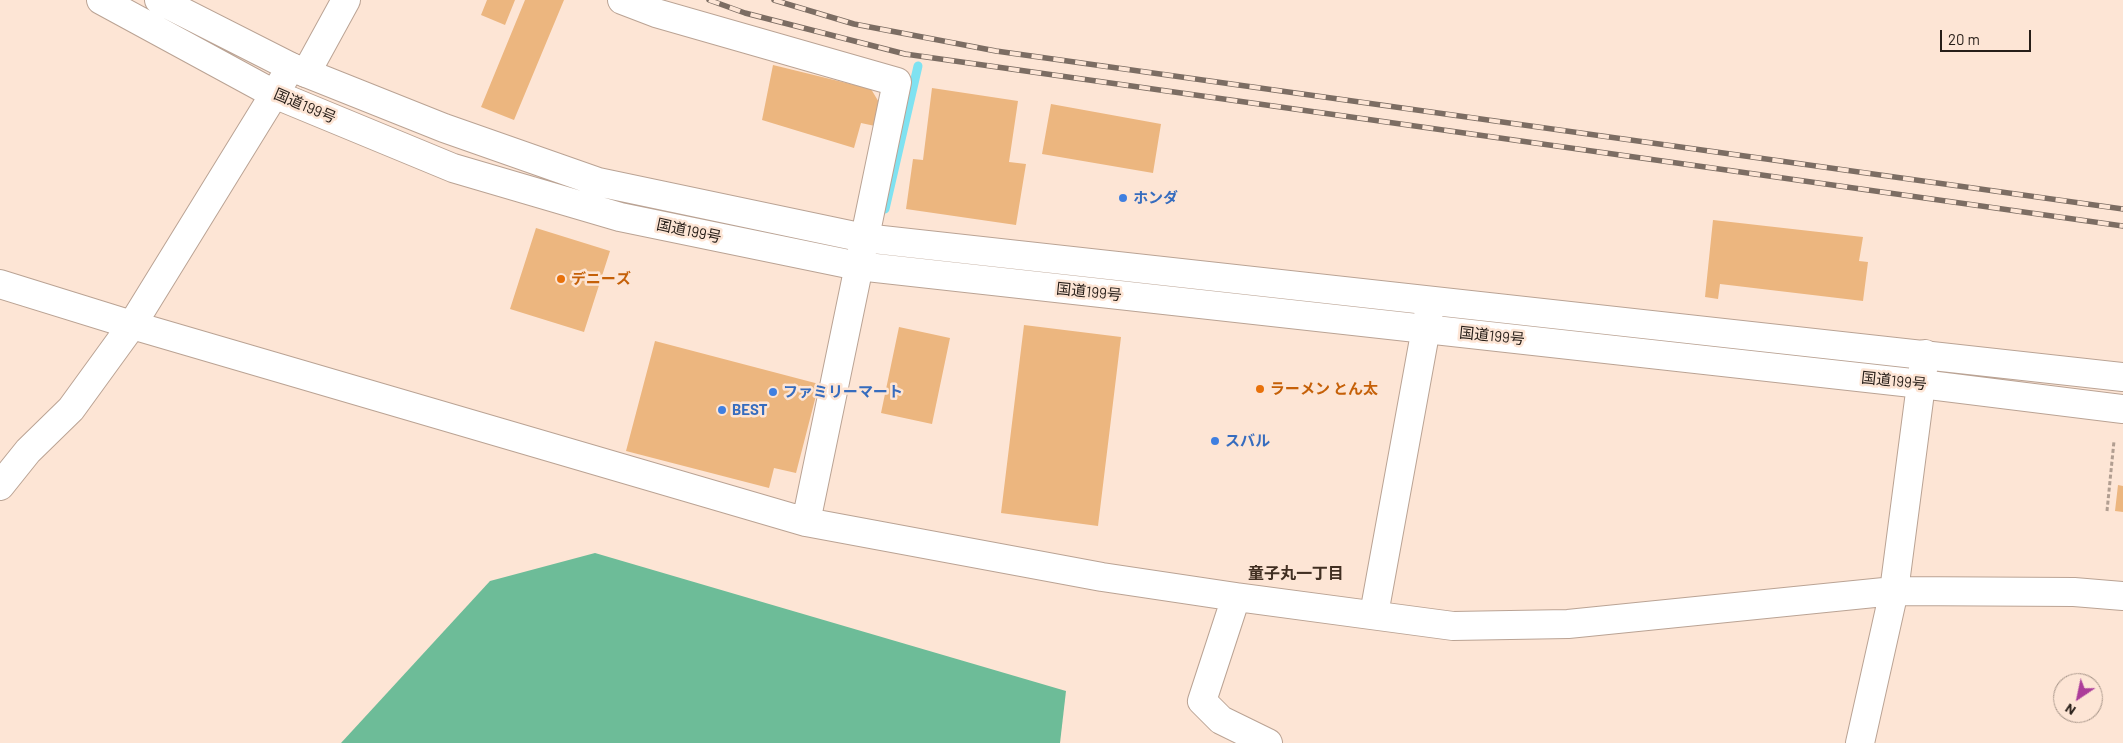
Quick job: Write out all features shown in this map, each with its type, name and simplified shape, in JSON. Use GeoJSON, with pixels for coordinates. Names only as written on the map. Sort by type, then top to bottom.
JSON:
{"type":"FeatureCollection","features":[{"type":"Feature","properties":{"kind":"main road","name":"国道199号"},"geometry":{"type":"LineString","coordinates":[[101,0],[274,94],[463,171],[620,217],[858,266],[1921,384],[2123,409]]}},
{"type":"Feature","properties":{"kind":"main road","name":"国道199号"},"geometry":{"type":"LineString","coordinates":[[159,0],[299,70],[444,128],[598,182],[864,238],[1430,302],[1925,354],[2123,377]]}},
{"type":"Feature","properties":{"kind":"main road"},"geometry":{"type":"LineString","coordinates":[[0,486],[28,451],[71,409],[132,325],[274,94],[299,70],[346,0]]}},
{"type":"Feature","properties":{"kind":"main road"},"geometry":{"type":"LineString","coordinates":[[622,0],[656,13],[897,82],[806,522]]}},
{"type":"Feature","properties":{"kind":"main road"},"geometry":{"type":"LineString","coordinates":[[0,284],[132,325],[806,522],[1102,577],[1236,597],[1374,614],[1452,626],[1568,624],[1894,591],[2074,592],[2123,596]]}},
{"type":"Feature","properties":{"kind":"main road"},"geometry":{"type":"LineString","coordinates":[[1374,614],[1430,302]]}},
{"type":"Feature","properties":{"kind":"main road"},"geometry":{"type":"LineString","coordinates":[[1860,743],[1894,591],[1925,354]]}},
{"type":"Feature","properties":{"kind":"main road"},"geometry":{"type":"LineString","coordinates":[[1236,597],[1202,701],[1221,720],[1268,743]]}},
{"type":"Feature","properties":{"kind":"path"},"geometry":{"type":"LineString","coordinates":[[2107,511],[2114,441]]}},
{"type":"Feature","properties":{"kind":"green space"},"geometry":{"type":"Polygon","coordinates":[[[595,553],[1066,691],[1060,743],[341,743],[490,581],[595,553]]]}},
{"type":"Feature","properties":{"kind":"building"},"geometry":{"type":"Polygon","coordinates":[[[487,0],[515,0],[505,25],[481,15],[487,0]]]}},
{"type":"Feature","properties":{"kind":"building"},"geometry":{"type":"Polygon","coordinates":[[[525,0],[564,0],[514,120],[481,107],[525,0]]]}},
{"type":"Feature","properties":{"kind":"building"},"geometry":{"type":"Polygon","coordinates":[[[773,65],[871,89],[880,104],[875,126],[861,123],[854,148],[762,120],[773,65]]]}},
{"type":"Feature","properties":{"kind":"building"},"geometry":{"type":"Polygon","coordinates":[[[932,88],[1018,101],[1009,162],[1026,164],[1016,225],[906,209],[913,159],[923,160],[932,88]]]}},
{"type":"Feature","properties":{"kind":"building"},"geometry":{"type":"Polygon","coordinates":[[[1051,104],[1161,124],[1153,173],[1042,154],[1051,104]]]}},
{"type":"Feature","properties":{"kind":"building"},"geometry":{"type":"Polygon","coordinates":[[[1713,220],[1863,237],[1859,261],[1868,262],[1863,301],[1720,284],[1718,299],[1705,297],[1713,220]]]}},
{"type":"Feature","properties":{"kind":"building"},"geometry":{"type":"Polygon","coordinates":[[[536,228],[610,251],[584,332],[510,309],[536,228]]]}},
{"type":"Feature","properties":{"kind":"building"},"geometry":{"type":"Polygon","coordinates":[[[1024,325],[1121,337],[1098,526],[1001,513],[1024,325]]]}},
{"type":"Feature","properties":{"kind":"building"},"geometry":{"type":"Polygon","coordinates":[[[899,327],[950,338],[932,424],[881,413],[899,327]]]}},
{"type":"Feature","properties":{"kind":"building"},"geometry":{"type":"Polygon","coordinates":[[[655,341],[819,384],[796,473],[774,468],[769,488],[626,451],[655,341]]]}},
{"type":"Feature","properties":{"kind":"building"},"geometry":{"type":"Polygon","coordinates":[[[2118,485],[2123,486],[2123,512],[2115,511],[2118,485]]]}},
{"type":"Feature","properties":{"kind":"waterway"},"geometry":{"type":"LineString","coordinates":[[885,209],[918,66]]}},
{"type":"Feature","properties":{"kind":"railway"},"geometry":{"type":"LineString","coordinates":[[709,0],[745,13],[905,54],[2123,226]]}},
{"type":"Feature","properties":{"kind":"railway"},"geometry":{"type":"LineString","coordinates":[[774,0],[854,24],[996,51],[2123,209]]}},
{"type":"Feature","properties":{"kind":"place","name":"ホンダ"},"geometry":{"type":"Point","coordinates":[1123,198]}},
{"type":"Feature","properties":{"kind":"place","name":"デニーズ"},"geometry":{"type":"Point","coordinates":[561,279]}},
{"type":"Feature","properties":{"kind":"place","name":"ラーメン とん太"},"geometry":{"type":"Point","coordinates":[1260,389]}},
{"type":"Feature","properties":{"kind":"place","name":"ファミリーマート"},"geometry":{"type":"Point","coordinates":[773,392]}},
{"type":"Feature","properties":{"kind":"place","name":"BEST"},"geometry":{"type":"Point","coordinates":[722,410]}},
{"type":"Feature","properties":{"kind":"place","name":"スバル"},"geometry":{"type":"Point","coordinates":[1215,441]}},
{"type":"Feature","properties":{"kind":"district","name":"童子丸一丁目"},"geometry":{"type":"Point","coordinates":[1296,574]}}]}
